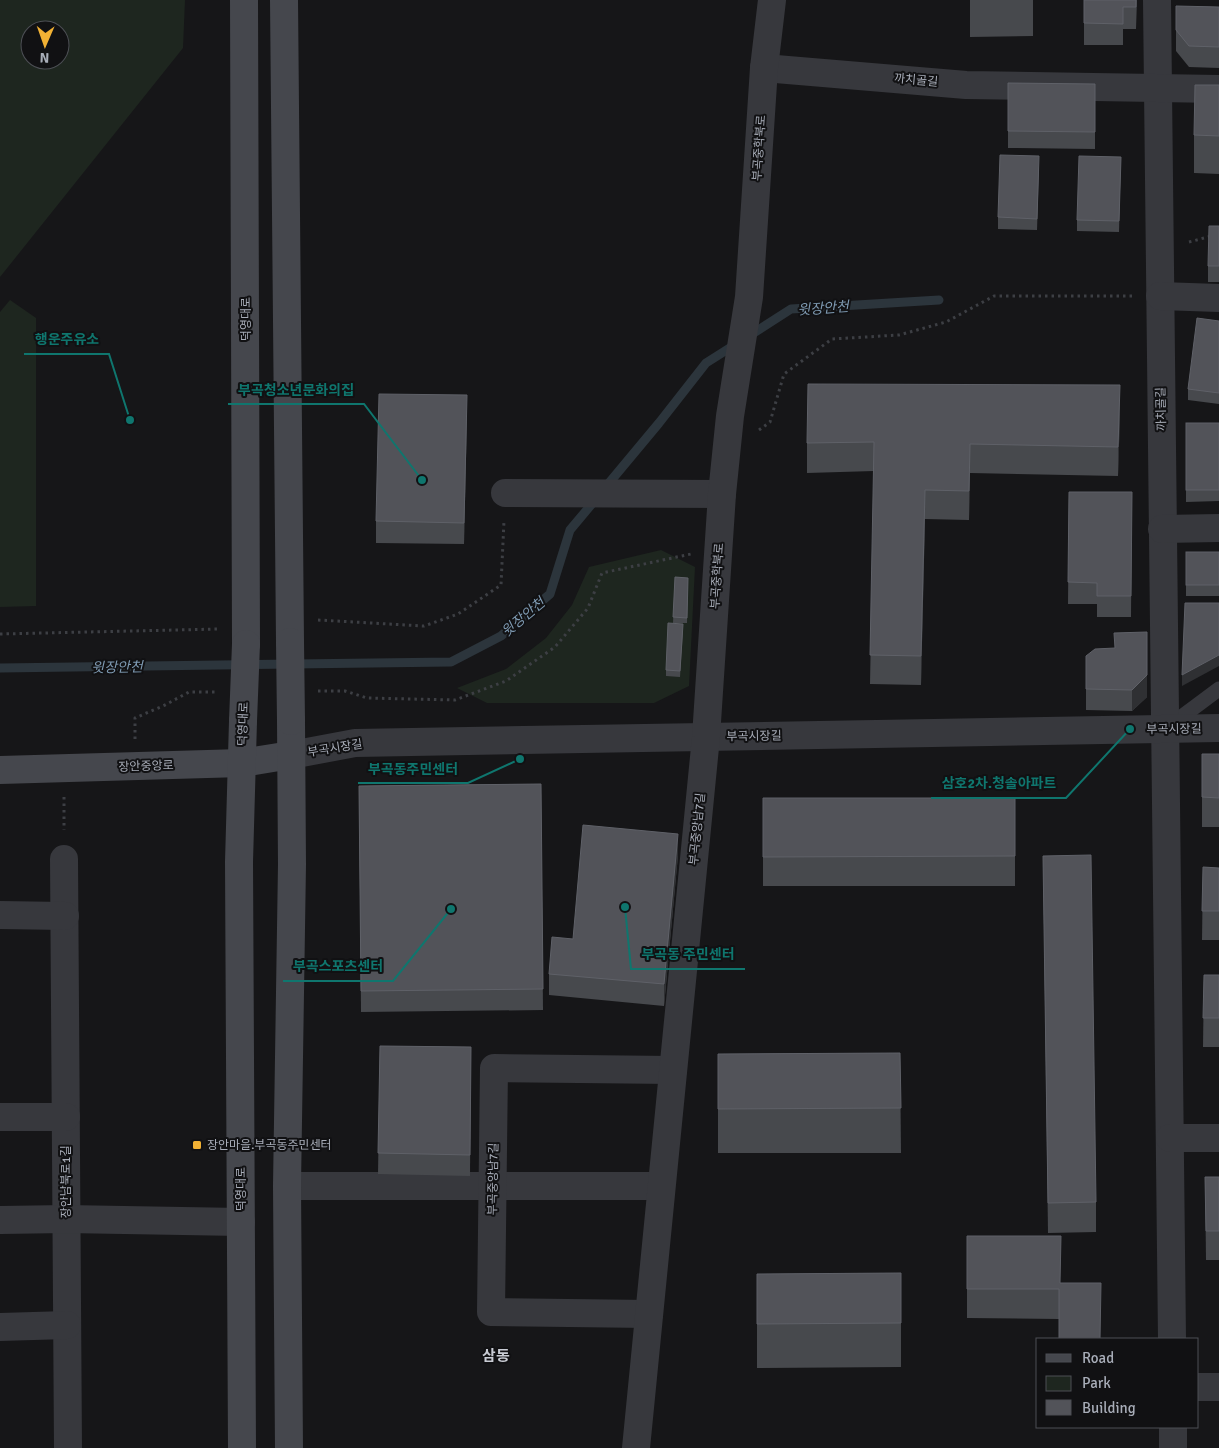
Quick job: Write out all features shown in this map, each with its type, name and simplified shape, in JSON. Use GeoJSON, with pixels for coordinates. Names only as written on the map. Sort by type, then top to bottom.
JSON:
{"type":"FeatureCollection","features":[{"type":"Feature","properties":{"kind":"street","name":"덕영대로"},"geometry":{"type":"LineString","coordinates":[[242,1448],[239,862],[246,636],[244,0]]}},
{"type":"Feature","properties":{"kind":"street"},"geometry":{"type":"LineString","coordinates":[[284,0],[292,864],[287,1186],[290,1448]]}},
{"type":"Feature","properties":{"kind":"street","name":"부곡중학북로"},"geometry":{"type":"LineString","coordinates":[[706,737],[722,494],[730,416],[750,297],[764,68],[772,0]]}},
{"type":"Feature","properties":{"kind":"street","name":"까치골길"},"geometry":{"type":"LineString","coordinates":[[1157,0],[1172,1338]]}},
{"type":"Feature","properties":{"kind":"street","name":"까치골길"},"geometry":{"type":"LineString","coordinates":[[764,68],[966,85],[1219,89]]}},
{"type":"Feature","properties":{"kind":"street"},"geometry":{"type":"LineString","coordinates":[[1160,296],[1219,298]]}},
{"type":"Feature","properties":{"kind":"street"},"geometry":{"type":"LineString","coordinates":[[505,493],[722,494]]}},
{"type":"Feature","properties":{"kind":"street"},"geometry":{"type":"LineString","coordinates":[[1162,530],[1219,528]]}},
{"type":"Feature","properties":{"kind":"street","name":"부곡시장길"},"geometry":{"type":"LineString","coordinates":[[291,755],[355,743],[1219,728]]}},
{"type":"Feature","properties":{"kind":"street","name":"부곡중앙남7길"},"geometry":{"type":"LineString","coordinates":[[636,1448],[706,737]]}},
{"type":"Feature","properties":{"kind":"street","name":"장안중앙로"},"geometry":{"type":"LineString","coordinates":[[0,770],[242,763],[291,755]]}},
{"type":"Feature","properties":{"kind":"street","name":"장안남북로1길"},"geometry":{"type":"LineString","coordinates":[[64,859],[68,1448]]}},
{"type":"Feature","properties":{"kind":"street"},"geometry":{"type":"LineString","coordinates":[[0,915],[65,916]]}},
{"type":"Feature","properties":{"kind":"street","name":"부곡중앙남7길"},"geometry":{"type":"LineString","coordinates":[[649,1314],[491,1312],[494,1068],[673,1070]]}},
{"type":"Feature","properties":{"kind":"street"},"geometry":{"type":"LineString","coordinates":[[0,1117],[66,1117]]}},
{"type":"Feature","properties":{"kind":"street"},"geometry":{"type":"LineString","coordinates":[[1170,1138],[1219,1138]]}},
{"type":"Feature","properties":{"kind":"street"},"geometry":{"type":"LineString","coordinates":[[287,1186],[661,1186]]}},
{"type":"Feature","properties":{"kind":"street"},"geometry":{"type":"LineString","coordinates":[[0,1220],[66,1219],[241,1222]]}},
{"type":"Feature","properties":{"kind":"street"},"geometry":{"type":"LineString","coordinates":[[0,1328],[67,1325]]}},
{"type":"Feature","properties":{"kind":"street"},"geometry":{"type":"LineString","coordinates":[[1199,1387],[1219,1387]]}},
{"type":"Feature","properties":{"kind":"street"},"geometry":{"type":"LineString","coordinates":[[1173,1428],[1173,1448]]}},
{"type":"Feature","properties":{"kind":"lane"},"geometry":{"type":"LineString","coordinates":[[1165,729],[1219,689]]}},
{"type":"Feature","properties":{"kind":"path"},"geometry":{"type":"LineString","coordinates":[[726,454],[770,422],[784,374],[832,339],[900,335],[946,322],[994,296],[1160,296]]}},
{"type":"Feature","properties":{"kind":"path"},"geometry":{"type":"LineString","coordinates":[[290,630],[424,626],[458,614],[501,585],[505,493]]}},
{"type":"Feature","properties":{"kind":"path"},"geometry":{"type":"LineString","coordinates":[[345,691],[367,698],[455,700],[506,681],[556,647],[588,608],[602,573],[719,548]]}},
{"type":"Feature","properties":{"kind":"path"},"geometry":{"type":"LineString","coordinates":[[0,634],[246,636]]}},
{"type":"Feature","properties":{"kind":"path"},"geometry":{"type":"LineString","coordinates":[[135,767],[135,718],[190,692]]}},
{"type":"Feature","properties":{"kind":"path"},"geometry":{"type":"LineString","coordinates":[[64,769],[64,859]]}},
{"type":"Feature","properties":{"kind":"green space"},"geometry":{"type":"Polygon","coordinates":[[[0,0],[185,0],[183,48],[0,277],[0,0]]]}},
{"type":"Feature","properties":{"kind":"green space"},"geometry":{"type":"Polygon","coordinates":[[[10,300],[36,318],[36,606],[0,607],[0,312],[10,300]]]}},
{"type":"Feature","properties":{"kind":"green space"},"geometry":{"type":"Polygon","coordinates":[[[661,550],[695,567],[689,686],[654,703],[487,703],[457,688],[506,669],[546,638],[572,605],[589,567],[661,550]]]}},
{"type":"Feature","properties":{"kind":"building"},"geometry":{"type":"Polygon","coordinates":[[[1084,0],[1136,0],[1136,7],[1123,7],[1123,24],[1084,23],[1084,0]]]}},
{"type":"Feature","properties":{"kind":"building"},"geometry":{"type":"Polygon","coordinates":[[[1176,6],[1219,7],[1219,47],[1189,46],[1176,30],[1176,6]]]}},
{"type":"Feature","properties":{"kind":"building"},"geometry":{"type":"Polygon","coordinates":[[[1008,83],[1095,84],[1095,132],[1008,131],[1008,83]]]}},
{"type":"Feature","properties":{"kind":"building"},"geometry":{"type":"Polygon","coordinates":[[[1195,85],[1219,85],[1219,136],[1194,135],[1195,85]]]}},
{"type":"Feature","properties":{"kind":"building"},"geometry":{"type":"Polygon","coordinates":[[[1000,155],[1039,156],[1037,219],[998,217],[1000,155]]]}},
{"type":"Feature","properties":{"kind":"building"},"geometry":{"type":"Polygon","coordinates":[[[1079,156],[1121,157],[1119,221],[1077,220],[1079,156]]]}},
{"type":"Feature","properties":{"kind":"building"},"geometry":{"type":"Polygon","coordinates":[[[1209,226],[1219,226],[1219,266],[1208,266],[1209,226]]]}},
{"type":"Feature","properties":{"kind":"building"},"geometry":{"type":"Polygon","coordinates":[[[1197,318],[1219,321],[1219,393],[1188,389],[1197,318]]]}},
{"type":"Feature","properties":{"kind":"building"},"geometry":{"type":"Polygon","coordinates":[[[808,384],[1120,385],[1118,447],[970,444],[969,491],[925,490],[921,656],[870,655],[874,442],[807,443],[808,384]]]}},
{"type":"Feature","properties":{"kind":"building"},"geometry":{"type":"Polygon","coordinates":[[[379,394],[467,395],[464,523],[376,521],[379,394]]]}},
{"type":"Feature","properties":{"kind":"building"},"geometry":{"type":"Polygon","coordinates":[[[1186,423],[1219,423],[1219,490],[1186,490],[1186,423]]]}},
{"type":"Feature","properties":{"kind":"building"},"geometry":{"type":"Polygon","coordinates":[[[1069,492],[1132,492],[1131,596],[1097,596],[1097,583],[1068,582],[1069,492]]]}},
{"type":"Feature","properties":{"kind":"building"},"geometry":{"type":"Polygon","coordinates":[[[1186,552],[1219,552],[1219,585],[1186,585],[1186,552]]]}},
{"type":"Feature","properties":{"kind":"building"},"geometry":{"type":"Polygon","coordinates":[[[675,577],[688,578],[687,618],[673,617],[675,577]]]}},
{"type":"Feature","properties":{"kind":"building"},"geometry":{"type":"Polygon","coordinates":[[[1185,603],[1219,603],[1219,655],[1182,675],[1185,603]]]}},
{"type":"Feature","properties":{"kind":"building"},"geometry":{"type":"Polygon","coordinates":[[[668,623],[683,624],[680,671],[666,670],[668,623]]]}},
{"type":"Feature","properties":{"kind":"building"},"geometry":{"type":"Polygon","coordinates":[[[1147,632],[1147,675],[1132,690],[1086,689],[1086,656],[1095,649],[1115,648],[1114,633],[1147,632]]]}},
{"type":"Feature","properties":{"kind":"building"},"geometry":{"type":"Polygon","coordinates":[[[1202,754],[1219,754],[1219,798],[1202,797],[1202,754]]]}},
{"type":"Feature","properties":{"kind":"building"},"geometry":{"type":"Polygon","coordinates":[[[541,784],[543,989],[361,991],[359,786],[541,784]]]}},
{"type":"Feature","properties":{"kind":"building"},"geometry":{"type":"Polygon","coordinates":[[[763,798],[1015,798],[1015,856],[763,857],[763,798]]]}},
{"type":"Feature","properties":{"kind":"building"},"geometry":{"type":"Polygon","coordinates":[[[583,825],[678,834],[664,984],[549,974],[552,937],[573,939],[583,825]]]}},
{"type":"Feature","properties":{"kind":"building"},"geometry":{"type":"Polygon","coordinates":[[[1091,855],[1096,1202],[1048,1203],[1043,856],[1091,855]]]}},
{"type":"Feature","properties":{"kind":"building"},"geometry":{"type":"Polygon","coordinates":[[[1203,867],[1219,868],[1219,911],[1202,911],[1203,867]]]}},
{"type":"Feature","properties":{"kind":"building"},"geometry":{"type":"Polygon","coordinates":[[[1204,975],[1219,975],[1219,1018],[1203,1018],[1204,975]]]}},
{"type":"Feature","properties":{"kind":"building"},"geometry":{"type":"Polygon","coordinates":[[[380,1046],[471,1047],[470,1155],[378,1153],[380,1046]]]}},
{"type":"Feature","properties":{"kind":"building"},"geometry":{"type":"Polygon","coordinates":[[[900,1053],[901,1108],[718,1109],[718,1054],[900,1053]]]}},
{"type":"Feature","properties":{"kind":"building"},"geometry":{"type":"Polygon","coordinates":[[[1205,1177],[1219,1177],[1219,1231],[1206,1231],[1205,1177]]]}},
{"type":"Feature","properties":{"kind":"building"},"geometry":{"type":"Polygon","coordinates":[[[967,1236],[1061,1236],[1060,1283],[1101,1283],[1100,1338],[1059,1338],[1059,1289],[967,1289],[967,1236]]]}},
{"type":"Feature","properties":{"kind":"building"},"geometry":{"type":"Polygon","coordinates":[[[901,1273],[901,1323],[757,1324],[757,1274],[901,1273]]]}},
{"type":"Feature","properties":{"kind":"waterway","name":"윗장안천"},"geometry":{"type":"LineString","coordinates":[[749,336],[791,309],[939,300]]}},
{"type":"Feature","properties":{"kind":"waterway","name":"윗장안천"},"geometry":{"type":"LineString","coordinates":[[604,489],[706,363],[736,344]]}},
{"type":"Feature","properties":{"kind":"waterway","name":"윗장안천"},"geometry":{"type":"LineString","coordinates":[[0,668],[451,662],[501,636],[550,594],[570,530],[596,499]]}},
{"type":"Feature","properties":{"kind":"place","name":"행운주유소"},"geometry":{"type":"Point","coordinates":[130,420]}},
{"type":"Feature","properties":{"kind":"place","name":"부곡청소년문화의집"},"geometry":{"type":"Point","coordinates":[422,480]}},
{"type":"Feature","properties":{"kind":"place","name":"삼호2차.청솔아파트"},"geometry":{"type":"Point","coordinates":[1130,729]}},
{"type":"Feature","properties":{"kind":"place","name":"부곡동주민센터"},"geometry":{"type":"Point","coordinates":[520,759]}},
{"type":"Feature","properties":{"kind":"place","name":"부곡동 주민센터"},"geometry":{"type":"Point","coordinates":[625,907]}},
{"type":"Feature","properties":{"kind":"place","name":"부곡스포츠센터"},"geometry":{"type":"Point","coordinates":[451,909]}},
{"type":"Feature","properties":{"kind":"place","name":"장안마을.부곡동주민센터"},"geometry":{"type":"Point","coordinates":[197,1145]}},
{"type":"Feature","properties":{"kind":"district","name":"삼동"},"geometry":{"type":"Point","coordinates":[496,1356]}}]}
